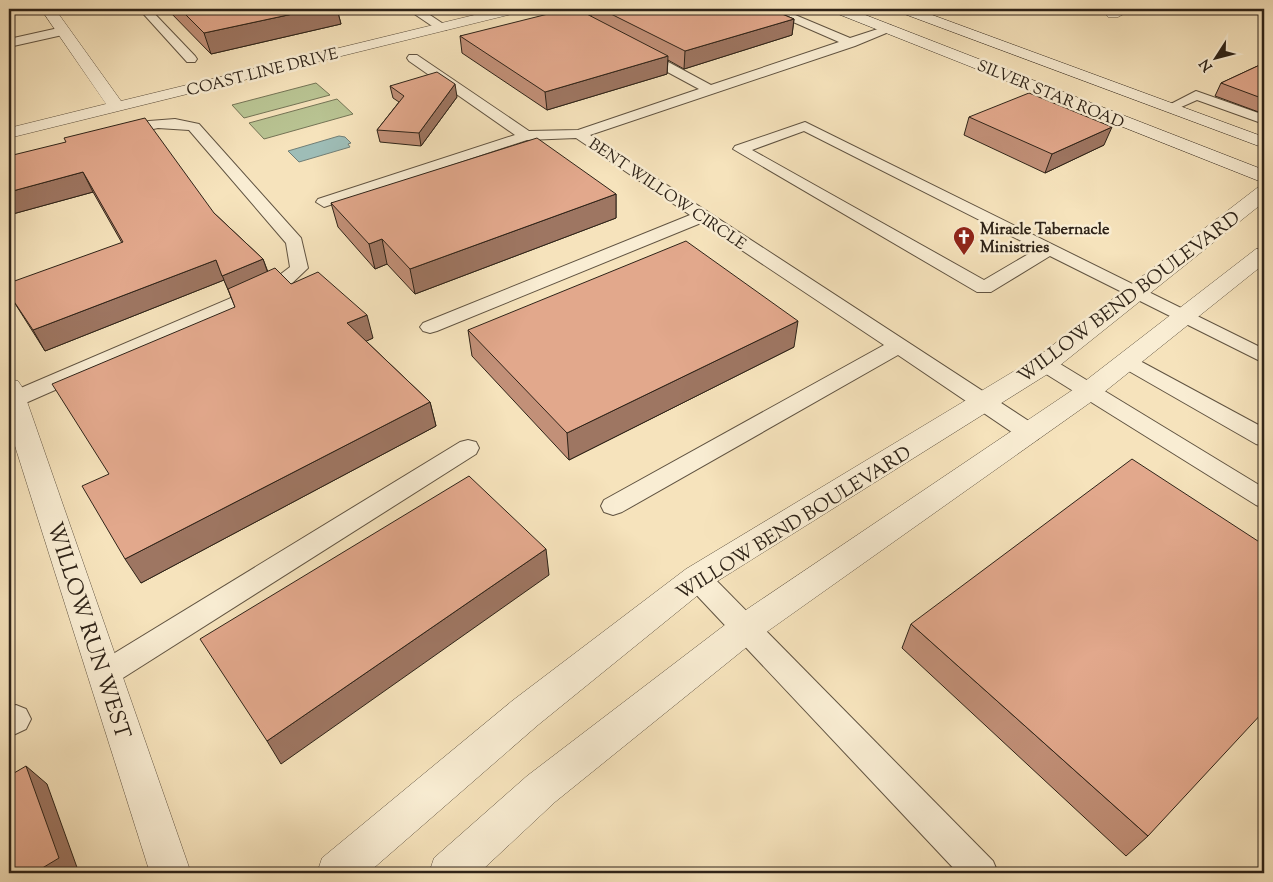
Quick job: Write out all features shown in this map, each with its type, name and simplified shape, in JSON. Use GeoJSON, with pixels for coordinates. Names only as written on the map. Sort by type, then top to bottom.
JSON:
{"type":"FeatureCollection","features":[{"type":"Feature","properties":{"kind":"street"},"geometry":{"type":"LineString","coordinates":[[48,9],[117,107]]}},
{"type":"Feature","properties":{"kind":"street","name":"COAST LINE DRIVE"},"geometry":{"type":"LineString","coordinates":[[9,134],[515,9]]}},
{"type":"Feature","properties":{"kind":"street","name":"SILVER STAR ROAD"},"geometry":{"type":"LineString","coordinates":[[838,9],[1264,177]]}},
{"type":"Feature","properties":{"kind":"street"},"geometry":{"type":"LineString","coordinates":[[876,9],[992,53],[1053,64]]}},
{"type":"Feature","properties":{"kind":"street","name":"SILVER STAR ROAD"},"geometry":{"type":"LineString","coordinates":[[904,9],[1264,143]]}},
{"type":"Feature","properties":{"kind":"street","name":"WILLOW BEND BOULEVARD"},"geometry":{"type":"LineString","coordinates":[[337,873],[524,713],[697,578],[1045,364],[1264,192]]}},
{"type":"Feature","properties":{"kind":"street"},"geometry":{"type":"LineString","coordinates":[[449,873],[541,789],[746,628],[1089,391],[1262,257]]}},
{"type":"Feature","properties":{"kind":"street","name":"WILLOW RUN WEST"},"geometry":{"type":"LineString","coordinates":[[11,393],[171,873]]}},
{"type":"Feature","properties":{"kind":"lane"},"geometry":{"type":"LineString","coordinates":[[144,9],[191,59]]}},
{"type":"Feature","properties":{"kind":"lane"},"geometry":{"type":"LineString","coordinates":[[413,9],[442,27]]}},
{"type":"Feature","properties":{"kind":"lane"},"geometry":{"type":"LineString","coordinates":[[772,9],[850,43]]}},
{"type":"Feature","properties":{"kind":"lane","name":"BENT WILLOW CIRCLE"},"geometry":{"type":"LineString","coordinates":[[579,134],[890,29]]}},
{"type":"Feature","properties":{"kind":"lane"},"geometry":{"type":"LineString","coordinates":[[9,43],[64,31]]}},
{"type":"Feature","properties":{"kind":"lane"},"geometry":{"type":"LineString","coordinates":[[629,46],[710,90]]}},
{"type":"Feature","properties":{"kind":"lane"},"geometry":{"type":"LineString","coordinates":[[413,58],[526,136]]}},
{"type":"Feature","properties":{"kind":"lane"},"geometry":{"type":"LineString","coordinates":[[1170,108],[1196,96],[1264,120]]}},
{"type":"Feature","properties":{"kind":"lane"},"geometry":{"type":"LineString","coordinates":[[11,393],[280,284],[298,268],[295,242],[194,127],[176,122],[159,123],[104,136]]}},
{"type":"Feature","properties":{"kind":"lane"},"geometry":{"type":"LineString","coordinates":[[1050,249],[984,288],[740,149],[805,126],[1264,356]]}},
{"type":"Feature","properties":{"kind":"lane"},"geometry":{"type":"LineString","coordinates":[[324,202],[526,136],[579,134]]}},
{"type":"Feature","properties":{"kind":"lane","name":"BENT WILLOW CIRCLE"},"geometry":{"type":"LineString","coordinates":[[579,134],[1030,433]]}},
{"type":"Feature","properties":{"kind":"lane"},"geometry":{"type":"LineString","coordinates":[[430,327],[704,216]]}},
{"type":"Feature","properties":{"kind":"lane"},"geometry":{"type":"LineString","coordinates":[[613,506],[898,346]]}},
{"type":"Feature","properties":{"kind":"lane"},"geometry":{"type":"LineString","coordinates":[[1127,361],[1264,438]]}},
{"type":"Feature","properties":{"kind":"lane"},"geometry":{"type":"LineString","coordinates":[[1045,364],[1264,499]]}},
{"type":"Feature","properties":{"kind":"lane"},"geometry":{"type":"LineString","coordinates":[[105,674],[468,448]]}},
{"type":"Feature","properties":{"kind":"lane"},"geometry":{"type":"LineString","coordinates":[[697,578],[981,873]]}},
{"type":"Feature","properties":{"kind":"green space"},"geometry":{"type":"Polygon","coordinates":[[[316,83],[330,95],[244,118],[232,105],[316,83]]]}},
{"type":"Feature","properties":{"kind":"green space"},"geometry":{"type":"Polygon","coordinates":[[[337,99],[353,114],[264,139],[249,123],[337,99]]]}},
{"type":"Feature","properties":{"kind":"water"},"geometry":{"type":"Polygon","coordinates":[[[339,136],[345,137],[351,143],[348,144],[350,147],[299,162],[288,151],[339,136]]]}},
{"type":"Feature","properties":{"kind":"building"},"geometry":{"type":"Polygon","coordinates":[[[180,9],[316,9],[204,33],[180,9]]]}},
{"type":"Feature","properties":{"kind":"building"},"geometry":{"type":"Polygon","coordinates":[[[568,9],[577,9],[668,56],[545,92],[460,36],[568,9]]]}},
{"type":"Feature","properties":{"kind":"building"},"geometry":{"type":"Polygon","coordinates":[[[601,9],[770,9],[794,19],[685,51],[601,9]]]}},
{"type":"Feature","properties":{"kind":"building"},"geometry":{"type":"Polygon","coordinates":[[[1264,63],[1264,99],[1221,83],[1264,63]]]}},
{"type":"Feature","properties":{"kind":"building"},"geometry":{"type":"Polygon","coordinates":[[[437,72],[455,84],[419,133],[377,130],[404,96],[390,86],[437,72]]]}},
{"type":"Feature","properties":{"kind":"building"},"geometry":{"type":"Polygon","coordinates":[[[1029,93],[1112,127],[1052,154],[969,117],[1029,93]]]}},
{"type":"Feature","properties":{"kind":"building"},"geometry":{"type":"Polygon","coordinates":[[[145,118],[214,213],[263,259],[222,276],[216,260],[33,330],[9,294],[9,283],[123,242],[83,172],[9,192],[9,156],[66,142],[64,138],[145,118]]]}},
{"type":"Feature","properties":{"kind":"building"},"geometry":{"type":"Polygon","coordinates":[[[537,138],[616,194],[410,269],[382,239],[369,244],[331,203],[537,138]]]}},
{"type":"Feature","properties":{"kind":"building"},"geometry":{"type":"Polygon","coordinates":[[[686,241],[798,321],[567,433],[468,330],[686,241]]]}},
{"type":"Feature","properties":{"kind":"building"},"geometry":{"type":"Polygon","coordinates":[[[275,268],[291,284],[318,272],[367,315],[347,323],[430,402],[125,559],[82,486],[109,474],[52,384],[235,307],[228,289],[275,268]]]}},
{"type":"Feature","properties":{"kind":"building"},"geometry":{"type":"Polygon","coordinates":[[[1132,459],[1264,545],[1264,711],[1148,836],[911,624],[1132,459]]]}},
{"type":"Feature","properties":{"kind":"building"},"geometry":{"type":"Polygon","coordinates":[[[469,476],[546,549],[267,741],[200,639],[469,476]]]}},
{"type":"Feature","properties":{"kind":"building"},"geometry":{"type":"Polygon","coordinates":[[[26,766],[59,858],[34,873],[9,873],[9,776],[26,766]]]}},
{"type":"Feature","properties":{"kind":"place","name":"Miracle Tabernacle Ministries"},"geometry":{"type":"Point","coordinates":[964,256]}}]}
